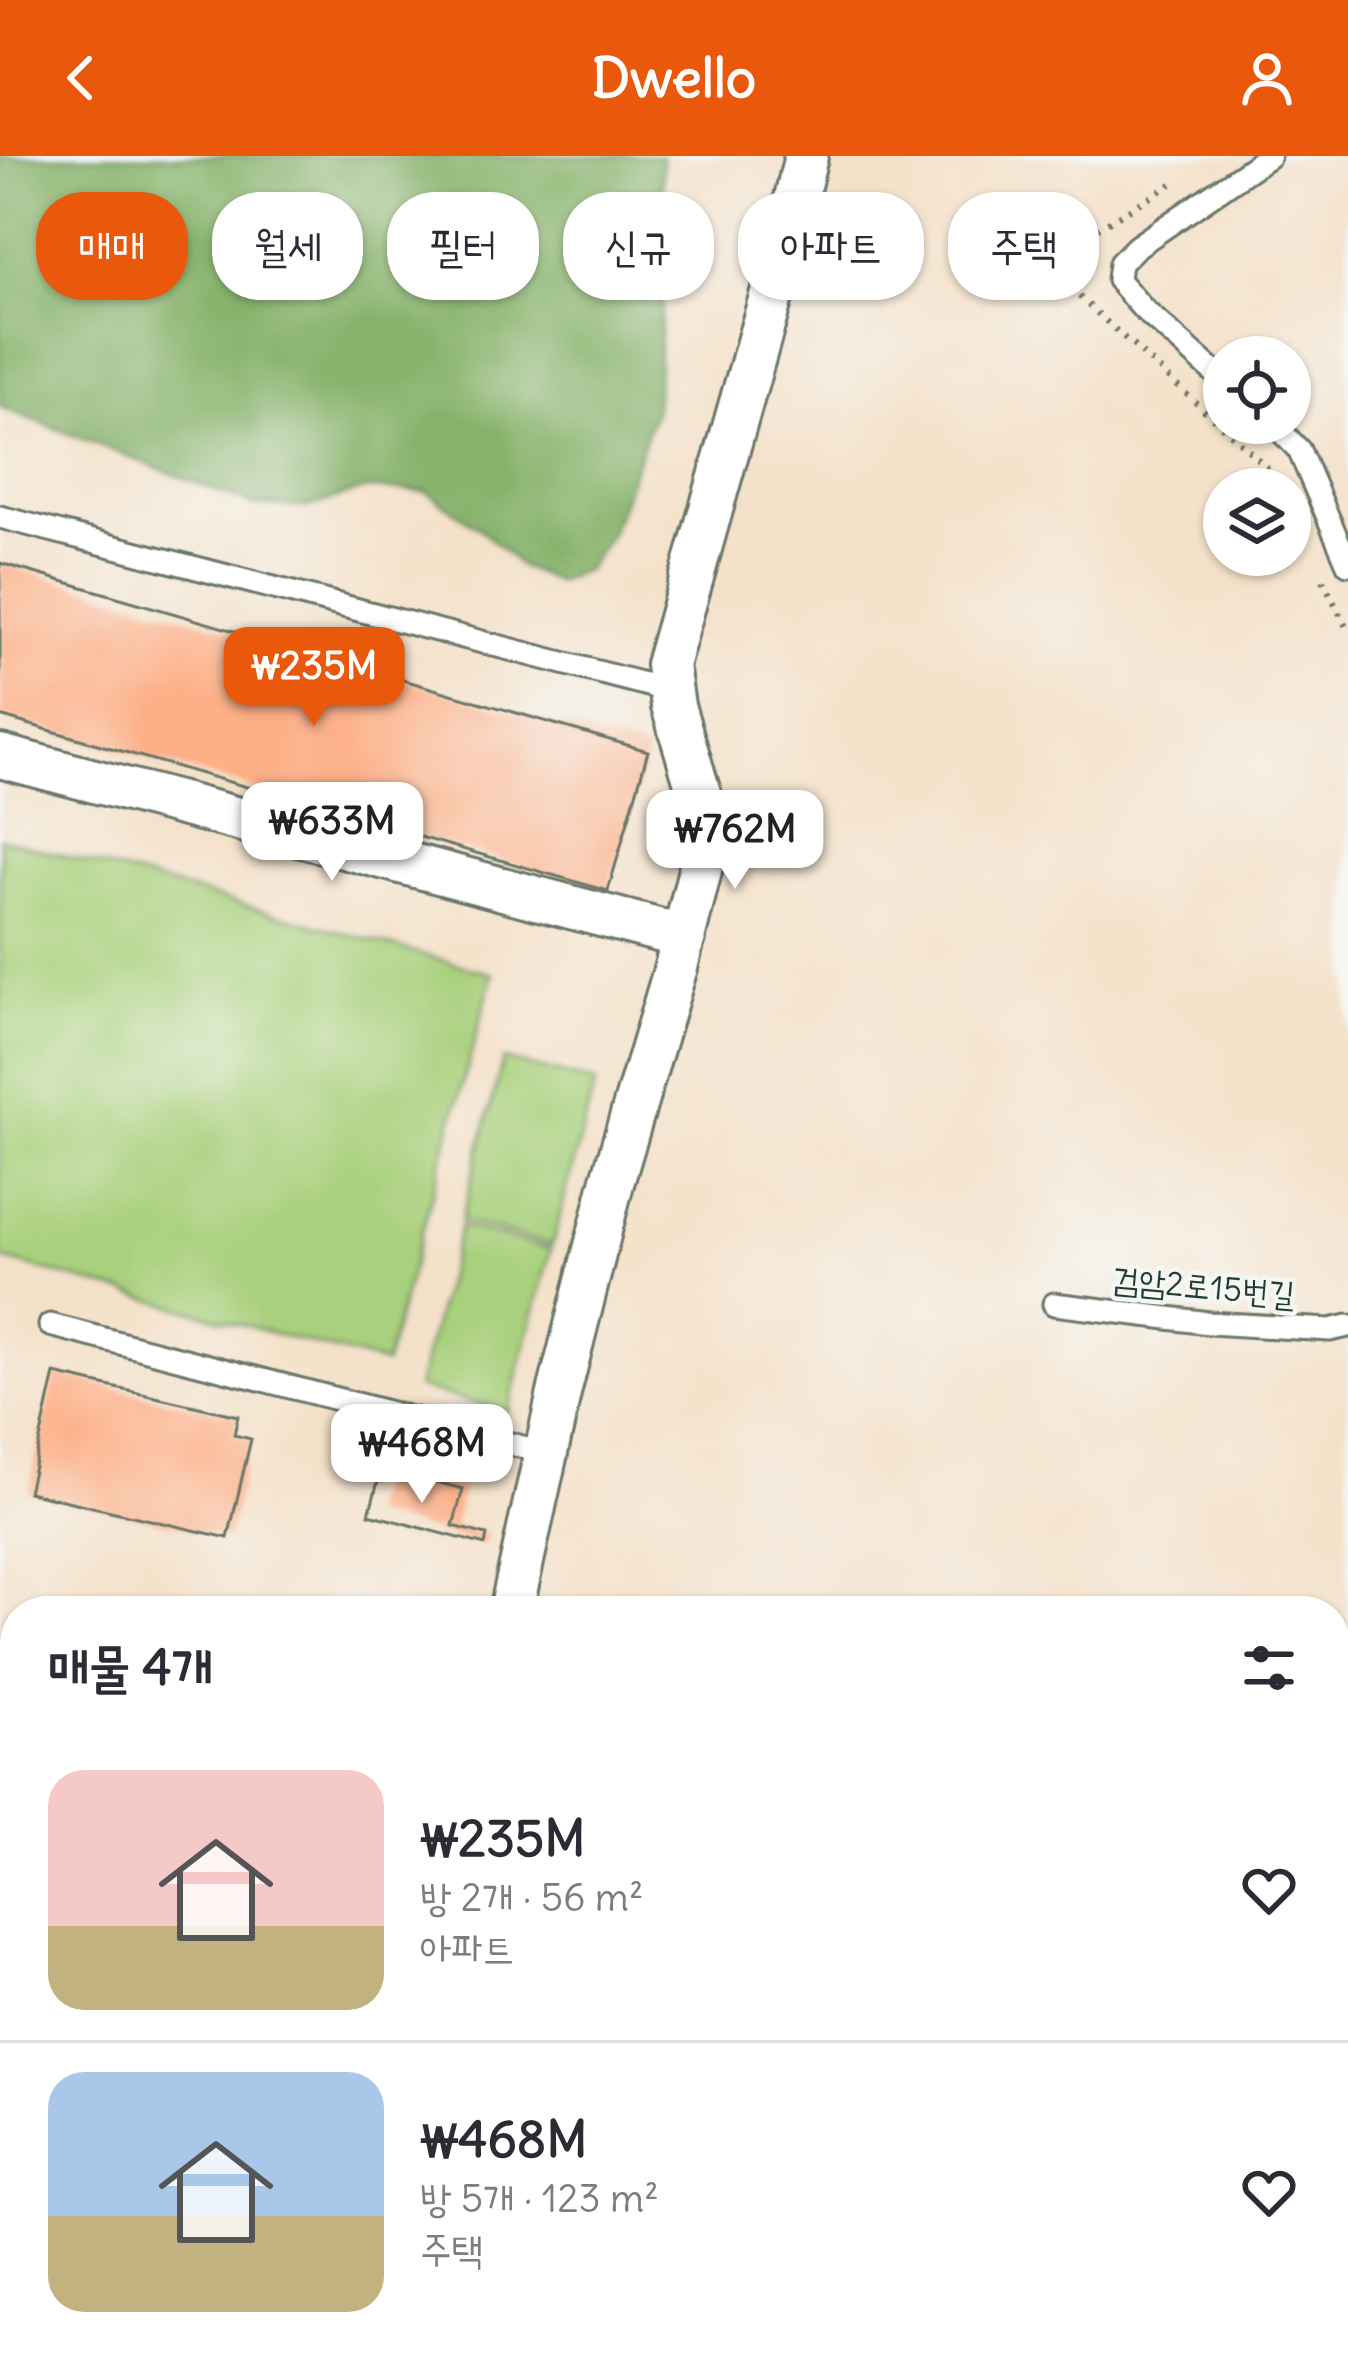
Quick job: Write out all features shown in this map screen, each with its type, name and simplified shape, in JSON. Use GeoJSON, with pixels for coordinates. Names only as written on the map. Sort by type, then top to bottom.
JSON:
{"type":"FeatureCollection","features":[{"type":"Feature","properties":{"kind":"street"},"geometry":{"type":"LineString","coordinates":[[514,1596],[612,1183],[704,854],[702,803],[668,665],[806,156]]}},
{"type":"Feature","properties":{"kind":"street"},"geometry":{"type":"LineString","coordinates":[[0,756],[684,937]]}},
{"type":"Feature","properties":{"kind":"lane"},"geometry":{"type":"LineString","coordinates":[[1203,362],[1118,280],[1120,263],[1136,247],[1269,156]]}},
{"type":"Feature","properties":{"kind":"lane"},"geometry":{"type":"LineString","coordinates":[[1293,444],[1348,564]]}},
{"type":"Feature","properties":{"kind":"lane"},"geometry":{"type":"LineString","coordinates":[[0,517],[671,691]]}},
{"type":"Feature","properties":{"kind":"lane","name":"검암2로15번길"},"geometry":{"type":"LineString","coordinates":[[1054,1304],[1210,1323],[1330,1330],[1348,1326]]}},
{"type":"Feature","properties":{"kind":"lane"},"geometry":{"type":"LineString","coordinates":[[50,1325],[546,1453]]}},
{"type":"Feature","properties":{"kind":"green space"},"geometry":{"type":"Polygon","coordinates":[[[0,156],[662,156],[663,192],[563,192],[563,300],[662,300],[655,410],[610,535],[587,569],[557,582],[521,567],[480,529],[426,491],[366,489],[308,507],[253,505],[0,407],[0,156]]]}},
{"type":"Feature","properties":{"kind":"green space"},"geometry":{"type":"Polygon","coordinates":[[[0,838],[493,974],[385,1364],[0,1258],[0,838]]]}},
{"type":"Feature","properties":{"kind":"green space"},"geometry":{"type":"Polygon","coordinates":[[[503,1059],[595,1083],[552,1245],[461,1221],[503,1059]]]}},
{"type":"Feature","properties":{"kind":"green space"},"geometry":{"type":"Polygon","coordinates":[[[460,1226],[551,1249],[508,1412],[417,1388],[460,1226]]]}},
{"type":"Feature","properties":{"kind":"building"},"geometry":{"type":"Polygon","coordinates":[[[0,563],[648,751],[608,891],[0,716],[0,563]]]}},
{"type":"Feature","properties":{"kind":"building"},"geometry":{"type":"Polygon","coordinates":[[[55,1374],[238,1416],[234,1435],[251,1439],[228,1538],[28,1492],[55,1374]]]}},
{"type":"Feature","properties":{"kind":"building"},"geometry":{"type":"Polygon","coordinates":[[[380,1474],[415,1483],[417,1477],[463,1489],[453,1526],[487,1535],[485,1545],[369,1514],[380,1474]]]}}]}
